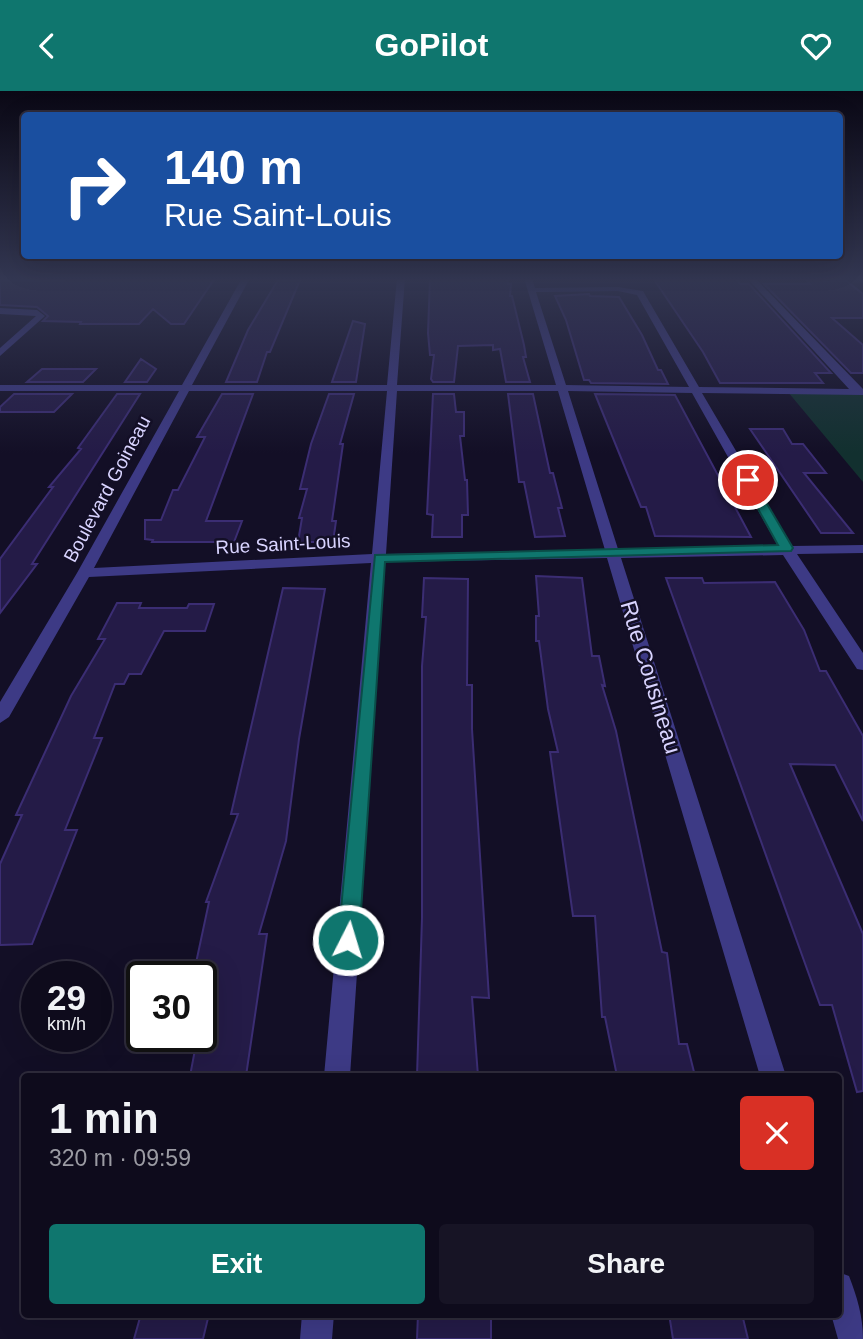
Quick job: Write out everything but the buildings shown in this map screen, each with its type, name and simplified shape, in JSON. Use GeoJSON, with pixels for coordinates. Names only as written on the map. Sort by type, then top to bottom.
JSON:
{"type":"FeatureCollection","features":[{"type":"Feature","properties":{"kind":"street"},"geometry":{"type":"LineString","coordinates":[[0,353],[19,336]]}},
{"type":"Feature","properties":{"kind":"street","name":"Boulevard Goineau"},"geometry":{"type":"LineString","coordinates":[[0,717],[84,573],[213,336]]}},
{"type":"Feature","properties":{"kind":"street"},"geometry":{"type":"LineString","coordinates":[[337,1073],[397,336]]}},
{"type":"Feature","properties":{"kind":"street","name":"Rue Cousineau"},"geometry":{"type":"LineString","coordinates":[[546,336],[772,1073]]}},
{"type":"Feature","properties":{"kind":"street"},"geometry":{"type":"LineString","coordinates":[[665,336],[786,548],[863,665]]}},
{"type":"Feature","properties":{"kind":"street"},"geometry":{"type":"LineString","coordinates":[[807,336],[861,392]]}},
{"type":"Feature","properties":{"kind":"street"},"geometry":{"type":"LineString","coordinates":[[0,389],[696,389],[861,392]]}},
{"type":"Feature","properties":{"kind":"street","name":"Rue Saint-Louis"},"geometry":{"type":"LineString","coordinates":[[84,573],[379,558],[786,548],[863,549]]}},
{"type":"Feature","properties":{"kind":"street"},"geometry":{"type":"LineString","coordinates":[[842,1300],[854,1339]]}},
{"type":"Feature","properties":{"kind":"street"},"geometry":{"type":"LineString","coordinates":[[316,1339],[318,1318]]}},
{"type":"Feature","properties":{"kind":"green space"},"geometry":{"type":"Polygon","coordinates":[[[788,392],[863,392],[863,482],[788,392]]]}},
{"type":"Feature","properties":{"kind":"route"},"geometry":{"type":"LineString","coordinates":[[348,940],[379,558],[786,548],[748,480]]}}]}
